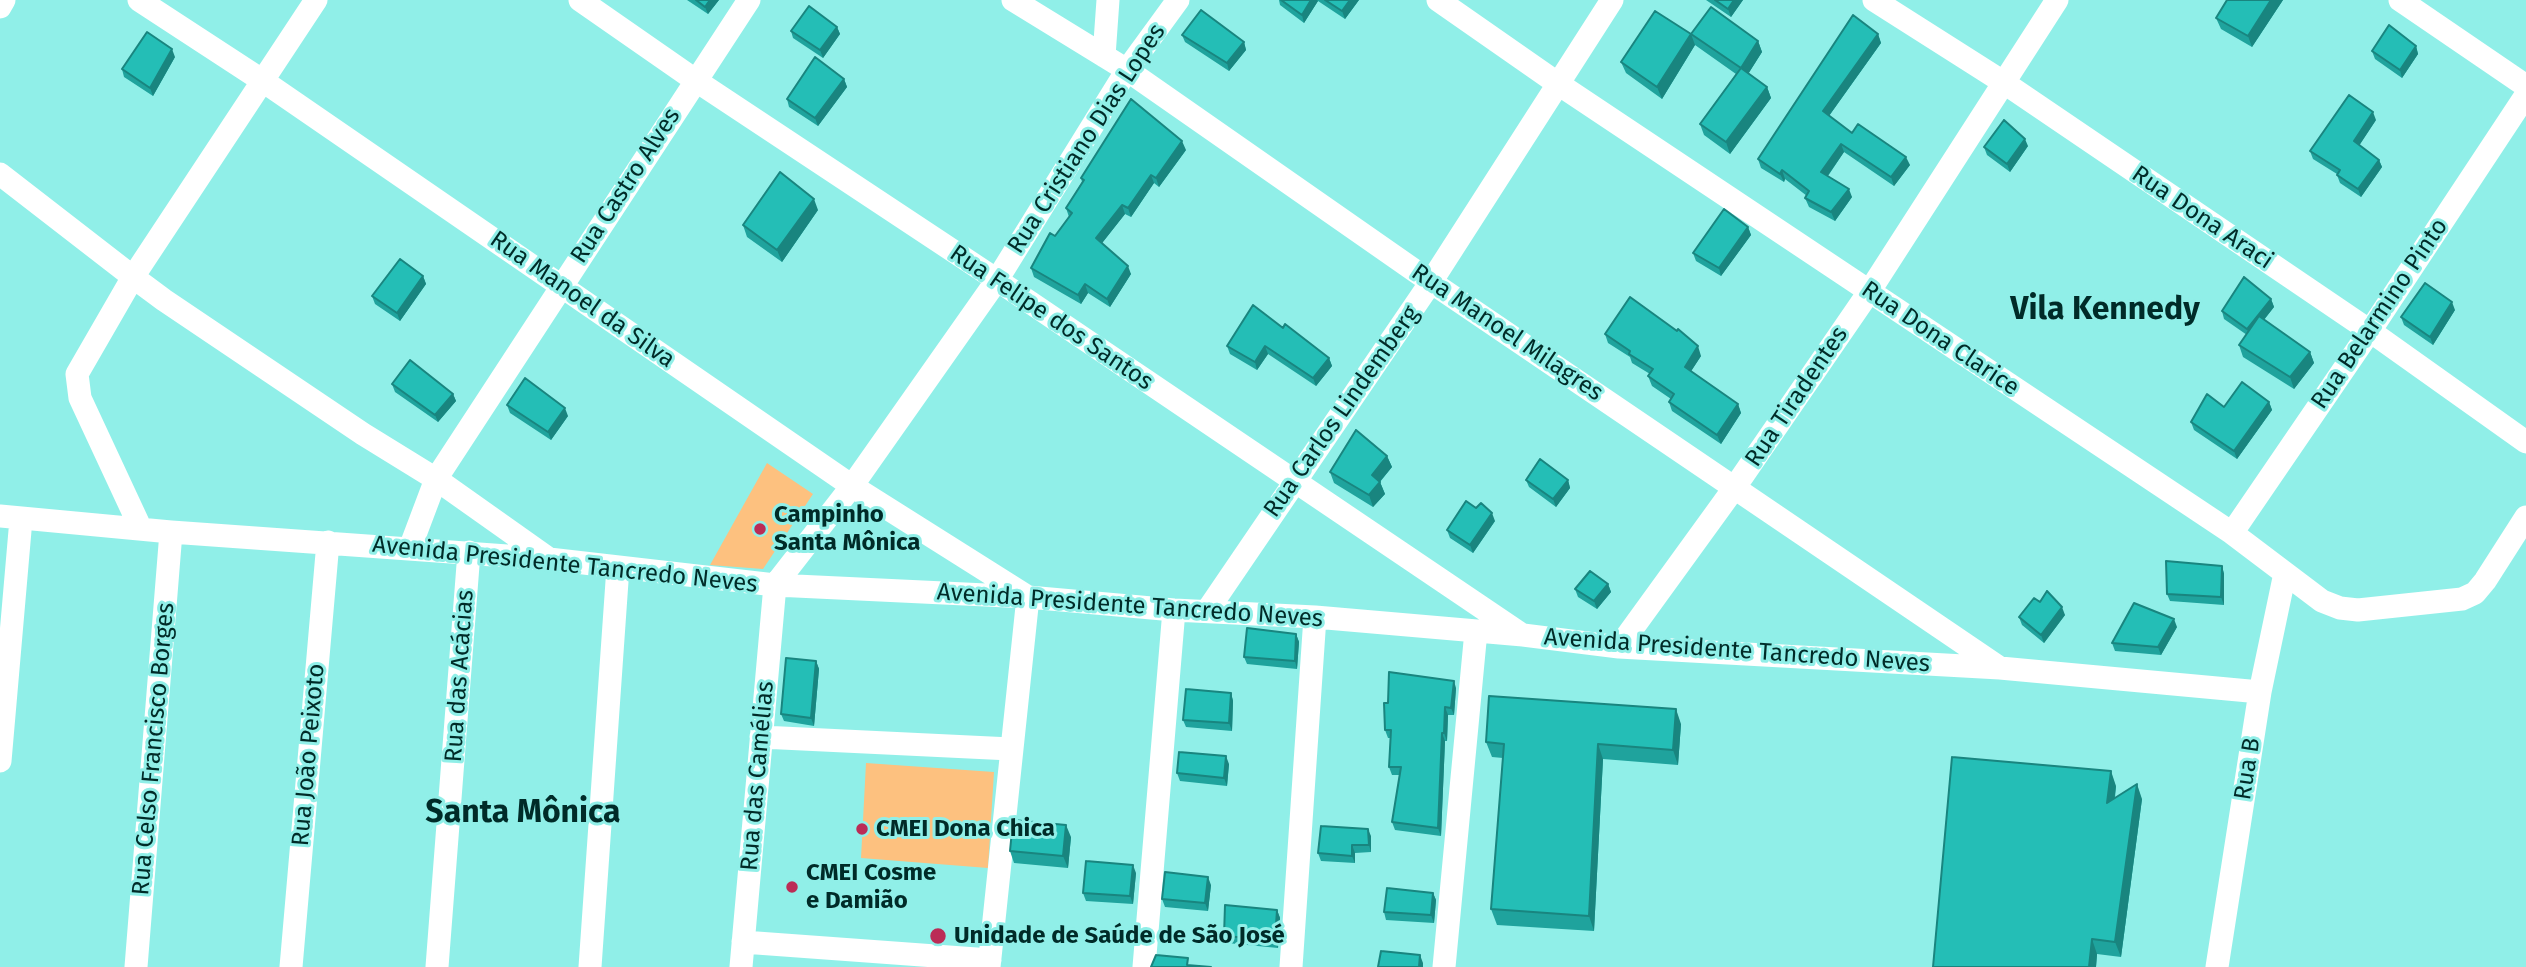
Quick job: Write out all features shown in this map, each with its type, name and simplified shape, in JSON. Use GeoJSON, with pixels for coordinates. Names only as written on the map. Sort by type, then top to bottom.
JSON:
{"type":"FeatureCollection","features":[{"type":"Feature","properties":{"kind":"street"},"geometry":{"type":"LineString","coordinates":[[0,7],[4,0]]}},
{"type":"Feature","properties":{"kind":"street","name":"Rua Manoel da Silva"},"geometry":{"type":"LineString","coordinates":[[139,0],[263,81],[852,486],[1028,597]]}},
{"type":"Feature","properties":{"kind":"street"},"geometry":{"type":"LineString","coordinates":[[141,529],[80,398],[77,374],[133,277],[316,0]]}},
{"type":"Feature","properties":{"kind":"street","name":"Rua Felipe dos Santos"},"geometry":{"type":"LineString","coordinates":[[580,0],[695,80],[1523,635]]}},
{"type":"Feature","properties":{"kind":"street","name":"Rua Castro Alves"},"geometry":{"type":"LineString","coordinates":[[410,548],[436,479],[748,0]]}},
{"type":"Feature","properties":{"kind":"street","name":"Rua Manoel Milagres"},"geometry":{"type":"LineString","coordinates":[[1013,0],[1127,70],[1431,282],[2000,668]]}},
{"type":"Feature","properties":{"kind":"street"},"geometry":{"type":"LineString","coordinates":[[1104,55],[1108,0]]}},
{"type":"Feature","properties":{"kind":"street","name":"Rua Cristiano Dias Lopes"},"geometry":{"type":"LineString","coordinates":[[775,585],[852,486],[997,280],[1127,70],[1178,0]]}},
{"type":"Feature","properties":{"kind":"street","name":"Rua Dona Clarice"},"geometry":{"type":"LineString","coordinates":[[1438,0],[1557,83],[2232,533],[2322,601],[2340,608],[2358,610],[2462,599],[2475,593],[2485,581],[2526,517]]}},
{"type":"Feature","properties":{"kind":"street","name":"Rua Carlos Lindemberg"},"geometry":{"type":"LineString","coordinates":[[1207,611],[1431,282],[1612,0]]}},
{"type":"Feature","properties":{"kind":"street","name":"Rua Dona Araci"},"geometry":{"type":"LineString","coordinates":[[1874,0],[2003,82],[2370,331],[2526,442]]}},
{"type":"Feature","properties":{"kind":"street","name":"Rua Tiradentes"},"geometry":{"type":"LineString","coordinates":[[1619,648],[1735,487],[1869,292],[2057,0]]}},
{"type":"Feature","properties":{"kind":"street"},"geometry":{"type":"LineString","coordinates":[[2414,4],[2526,86]]}},
{"type":"Feature","properties":{"kind":"street","name":"Rua Belarmino Pinto"},"geometry":{"type":"LineString","coordinates":[[2232,533],[2526,95]]}},
{"type":"Feature","properties":{"kind":"street"},"geometry":{"type":"LineString","coordinates":[[0,174],[164,300],[363,434],[436,479],[549,559]]}},
{"type":"Feature","properties":{"kind":"street"},"geometry":{"type":"LineString","coordinates":[[0,761],[11,517]]}},
{"type":"Feature","properties":{"kind":"street","name":"Avenida Presidente Tancredo Neves"},"geometry":{"type":"LineString","coordinates":[[11,517],[171,532],[549,559],[775,585],[1028,597],[1174,610],[1315,617],[1523,635],[1619,648],[2000,668],[2260,692]]}},
{"type":"Feature","properties":{"kind":"street","name":"Rua Celso Francisco Borges"},"geometry":{"type":"LineString","coordinates":[[136,967],[171,532]]}},
{"type":"Feature","properties":{"kind":"street","name":"Rua João Peixoto"},"geometry":{"type":"LineString","coordinates":[[291,967],[328,542]]}},
{"type":"Feature","properties":{"kind":"street","name":"Rua das Acácias"},"geometry":{"type":"LineString","coordinates":[[437,967],[469,552]]}},
{"type":"Feature","properties":{"kind":"street"},"geometry":{"type":"LineString","coordinates":[[590,967],[618,567]]}},
{"type":"Feature","properties":{"kind":"street","name":"Rua B"},"geometry":{"type":"LineString","coordinates":[[2217,967],[2260,692],[2285,573]]}},
{"type":"Feature","properties":{"kind":"street","name":"Rua das Camélias"},"geometry":{"type":"LineString","coordinates":[[741,967],[775,585]]}},
{"type":"Feature","properties":{"kind":"street"},"geometry":{"type":"LineString","coordinates":[[743,942],[989,964],[1028,597]]}},
{"type":"Feature","properties":{"kind":"street"},"geometry":{"type":"LineString","coordinates":[[1143,967],[1174,610]]}},
{"type":"Feature","properties":{"kind":"street"},"geometry":{"type":"LineString","coordinates":[[1291,967],[1315,617]]}},
{"type":"Feature","properties":{"kind":"street"},"geometry":{"type":"LineString","coordinates":[[1444,967],[1475,631]]}},
{"type":"Feature","properties":{"kind":"street"},"geometry":{"type":"LineString","coordinates":[[761,737],[1011,749]]}},
{"type":"Feature","properties":{"kind":"shaded area","name":"Campinho Santa Mônica"},"geometry":{"type":"Polygon","coordinates":[[[767,463],[813,494],[763,569],[710,565],[767,463]]]}},
{"type":"Feature","properties":{"kind":"shaded area"},"geometry":{"type":"Polygon","coordinates":[[[866,763],[994,772],[988,868],[861,858],[866,763]]]}},
{"type":"Feature","properties":{"kind":"building"},"geometry":{"type":"Polygon","coordinates":[[[696,0],[710,0],[705,7],[696,0]]]}},
{"type":"Feature","properties":{"kind":"building"},"geometry":{"type":"Polygon","coordinates":[[[1281,0],[1311,0],[1302,15],[1281,0]]]}},
{"type":"Feature","properties":{"kind":"building"},"geometry":{"type":"Polygon","coordinates":[[[1325,0],[1350,0],[1342,11],[1325,0]]]}},
{"type":"Feature","properties":{"kind":"building"},"geometry":{"type":"Polygon","coordinates":[[[1715,0],[1734,0],[1728,9],[1715,0]]]}},
{"type":"Feature","properties":{"kind":"building"},"geometry":{"type":"Polygon","coordinates":[[[2227,0],[2271,0],[2248,36],[2216,18],[2227,0]]]}},
{"type":"Feature","properties":{"kind":"building"},"geometry":{"type":"Polygon","coordinates":[[[809,6],[837,27],[820,50],[791,31],[809,6]]]}},
{"type":"Feature","properties":{"kind":"building"},"geometry":{"type":"Polygon","coordinates":[[[1711,7],[1758,41],[1741,68],[1691,34],[1711,7]]]}},
{"type":"Feature","properties":{"kind":"building"},"geometry":{"type":"Polygon","coordinates":[[[1201,10],[1244,42],[1227,63],[1182,35],[1201,10]]]}},
{"type":"Feature","properties":{"kind":"building"},"geometry":{"type":"Polygon","coordinates":[[[1655,11],[1691,34],[1657,87],[1621,62],[1655,11]]]}},
{"type":"Feature","properties":{"kind":"building"},"geometry":{"type":"Polygon","coordinates":[[[1853,15],[1878,34],[1823,111],[1852,133],[1858,124],[1906,157],[1891,177],[1841,144],[1821,172],[1849,189],[1831,212],[1805,198],[1809,191],[1782,170],[1780,174],[1758,159],[1853,15]]]}},
{"type":"Feature","properties":{"kind":"building"},"geometry":{"type":"Polygon","coordinates":[[[2389,25],[2416,46],[2400,70],[2372,51],[2389,25]]]}},
{"type":"Feature","properties":{"kind":"building"},"geometry":{"type":"Polygon","coordinates":[[[147,32],[172,49],[150,88],[122,69],[147,32]]]}},
{"type":"Feature","properties":{"kind":"building"},"geometry":{"type":"Polygon","coordinates":[[[815,57],[844,79],[815,118],[787,99],[815,57]]]}},
{"type":"Feature","properties":{"kind":"building"},"geometry":{"type":"Polygon","coordinates":[[[1741,68],[1767,87],[1726,142],[1700,124],[1741,68]]]}},
{"type":"Feature","properties":{"kind":"building"},"geometry":{"type":"Polygon","coordinates":[[[2349,95],[2373,112],[2354,141],[2379,160],[2358,189],[2337,175],[2340,170],[2310,151],[2349,95]]]}},
{"type":"Feature","properties":{"kind":"building"},"geometry":{"type":"Polygon","coordinates":[[[1131,99],[1182,141],[1156,178],[1151,175],[1128,208],[1122,205],[1096,238],[1128,266],[1107,299],[1085,284],[1078,295],[1031,268],[1050,233],[1055,236],[1072,213],[1066,208],[1084,180],[1081,178],[1131,99]]]}},
{"type":"Feature","properties":{"kind":"building"},"geometry":{"type":"Polygon","coordinates":[[[2004,120],[2025,139],[2007,164],[1984,147],[2004,120]]]}},
{"type":"Feature","properties":{"kind":"building"},"geometry":{"type":"Polygon","coordinates":[[[780,172],[814,199],[777,250],[743,225],[780,172]]]}},
{"type":"Feature","properties":{"kind":"building"},"geometry":{"type":"Polygon","coordinates":[[[1724,209],[1748,227],[1719,268],[1693,253],[1724,209]]]}},
{"type":"Feature","properties":{"kind":"building"},"geometry":{"type":"Polygon","coordinates":[[[400,259],[423,276],[397,313],[372,296],[400,259]]]}},
{"type":"Feature","properties":{"kind":"building"},"geometry":{"type":"Polygon","coordinates":[[[2244,277],[2271,299],[2247,329],[2222,311],[2244,277]]]}},
{"type":"Feature","properties":{"kind":"building"},"geometry":{"type":"Polygon","coordinates":[[[2425,283],[2452,302],[2430,337],[2401,317],[2425,283]]]}},
{"type":"Feature","properties":{"kind":"building"},"geometry":{"type":"Polygon","coordinates":[[[1630,297],[1698,346],[1685,367],[1738,404],[1717,435],[1669,402],[1674,394],[1648,376],[1653,369],[1605,334],[1630,297]]]}},
{"type":"Feature","properties":{"kind":"building"},"geometry":{"type":"Polygon","coordinates":[[[1253,305],[1283,328],[1285,324],[1329,358],[1313,378],[1265,346],[1255,362],[1227,346],[1253,305]]]}},
{"type":"Feature","properties":{"kind":"building"},"geometry":{"type":"Polygon","coordinates":[[[2259,316],[2310,352],[2290,377],[2239,345],[2259,316]]]}},
{"type":"Feature","properties":{"kind":"building"},"geometry":{"type":"Polygon","coordinates":[[[410,360],[453,394],[435,415],[392,384],[410,360]]]}},
{"type":"Feature","properties":{"kind":"building"},"geometry":{"type":"Polygon","coordinates":[[[525,378],[565,408],[548,432],[507,405],[525,378]]]}},
{"type":"Feature","properties":{"kind":"building"},"geometry":{"type":"Polygon","coordinates":[[[2242,382],[2269,402],[2234,451],[2191,422],[2207,394],[2224,407],[2242,382]]]}},
{"type":"Feature","properties":{"kind":"building"},"geometry":{"type":"Polygon","coordinates":[[[1356,430],[1387,456],[1372,475],[1380,482],[1369,495],[1330,472],[1356,430]]]}},
{"type":"Feature","properties":{"kind":"building"},"geometry":{"type":"Polygon","coordinates":[[[1540,459],[1568,480],[1553,499],[1526,480],[1540,459]]]}},
{"type":"Feature","properties":{"kind":"building"},"geometry":{"type":"Polygon","coordinates":[[[1466,501],[1476,508],[1481,503],[1492,513],[1470,545],[1447,530],[1466,501]]]}},
{"type":"Feature","properties":{"kind":"building"},"geometry":{"type":"Polygon","coordinates":[[[2166,561],[2222,566],[2221,597],[2167,594],[2166,561]]]}},
{"type":"Feature","properties":{"kind":"building"},"geometry":{"type":"Polygon","coordinates":[[[1590,571],[1608,584],[1594,601],[1575,589],[1590,571]]]}},
{"type":"Feature","properties":{"kind":"building"},"geometry":{"type":"Polygon","coordinates":[[[2047,591],[2062,607],[2041,635],[2019,617],[2034,598],[2040,602],[2047,591]]]}},
{"type":"Feature","properties":{"kind":"building"},"geometry":{"type":"Polygon","coordinates":[[[2134,603],[2174,619],[2158,647],[2112,643],[2134,603]]]}},
{"type":"Feature","properties":{"kind":"building"},"geometry":{"type":"Polygon","coordinates":[[[1247,628],[1296,634],[1295,661],[1244,657],[1247,628]]]}},
{"type":"Feature","properties":{"kind":"building"},"geometry":{"type":"Polygon","coordinates":[[[786,658],[816,661],[811,718],[781,714],[786,658]]]}},
{"type":"Feature","properties":{"kind":"building"},"geometry":{"type":"Polygon","coordinates":[[[1389,672],[1454,681],[1451,708],[1445,707],[1442,733],[1438,828],[1392,822],[1401,767],[1389,767],[1391,730],[1385,730],[1384,703],[1388,703],[1389,672]]]}},
{"type":"Feature","properties":{"kind":"building"},"geometry":{"type":"Polygon","coordinates":[[[1186,689],[1231,693],[1229,723],[1183,720],[1186,689]]]}},
{"type":"Feature","properties":{"kind":"building"},"geometry":{"type":"Polygon","coordinates":[[[1489,696],[1676,709],[1673,750],[1598,744],[1589,916],[1491,909],[1504,744],[1486,742],[1489,696]]]}},
{"type":"Feature","properties":{"kind":"building"},"geometry":{"type":"Polygon","coordinates":[[[1179,752],[1226,756],[1224,778],[1177,773],[1179,752]]]}},
{"type":"Feature","properties":{"kind":"building"},"geometry":{"type":"Polygon","coordinates":[[[1952,757],[2111,771],[2107,803],[2137,784],[2115,942],[2092,939],[2089,967],[1933,967],[1952,757]]]}},
{"type":"Feature","properties":{"kind":"building"},"geometry":{"type":"Polygon","coordinates":[[[1013,820],[1066,825],[1063,856],[1010,851],[1013,820]]]}},
{"type":"Feature","properties":{"kind":"building"},"geometry":{"type":"Polygon","coordinates":[[[1321,826],[1368,829],[1369,845],[1352,845],[1352,856],[1318,853],[1321,826]]]}},
{"type":"Feature","properties":{"kind":"building"},"geometry":{"type":"Polygon","coordinates":[[[1086,861],[1133,865],[1130,896],[1083,893],[1086,861]]]}},
{"type":"Feature","properties":{"kind":"building"},"geometry":{"type":"Polygon","coordinates":[[[1165,872],[1208,877],[1205,903],[1162,899],[1165,872]]]}},
{"type":"Feature","properties":{"kind":"building"},"geometry":{"type":"Polygon","coordinates":[[[1387,888],[1433,893],[1431,915],[1384,912],[1387,888]]]}},
{"type":"Feature","properties":{"kind":"building"},"geometry":{"type":"Polygon","coordinates":[[[1225,905],[1277,910],[1275,940],[1224,936],[1225,905]]]}},
{"type":"Feature","properties":{"kind":"building"},"geometry":{"type":"Polygon","coordinates":[[[1381,951],[1420,955],[1419,967],[1378,967],[1381,951]]]}},
{"type":"Feature","properties":{"kind":"building"},"geometry":{"type":"Polygon","coordinates":[[[1156,955],[1188,958],[1187,965],[1211,967],[1151,967],[1156,955]]]}},
{"type":"Feature","properties":{"kind":"place","name":"Campinho Santa Mônica"},"geometry":{"type":"Point","coordinates":[760,529]}},
{"type":"Feature","properties":{"kind":"place","name":"CMEI Dona Chica"},"geometry":{"type":"Point","coordinates":[862,829]}},
{"type":"Feature","properties":{"kind":"place","name":"CMEI Cosme e Damião"},"geometry":{"type":"Point","coordinates":[792,887]}},
{"type":"Feature","properties":{"kind":"place","name":"Unidade de Saúde de São José"},"geometry":{"type":"Point","coordinates":[938,936]}},
{"type":"Feature","properties":{"kind":"district","name":"Vila Kennedy"},"geometry":{"type":"Point","coordinates":[2105,310]}},
{"type":"Feature","properties":{"kind":"district","name":"Santa Mônica"},"geometry":{"type":"Point","coordinates":[523,813]}}]}
